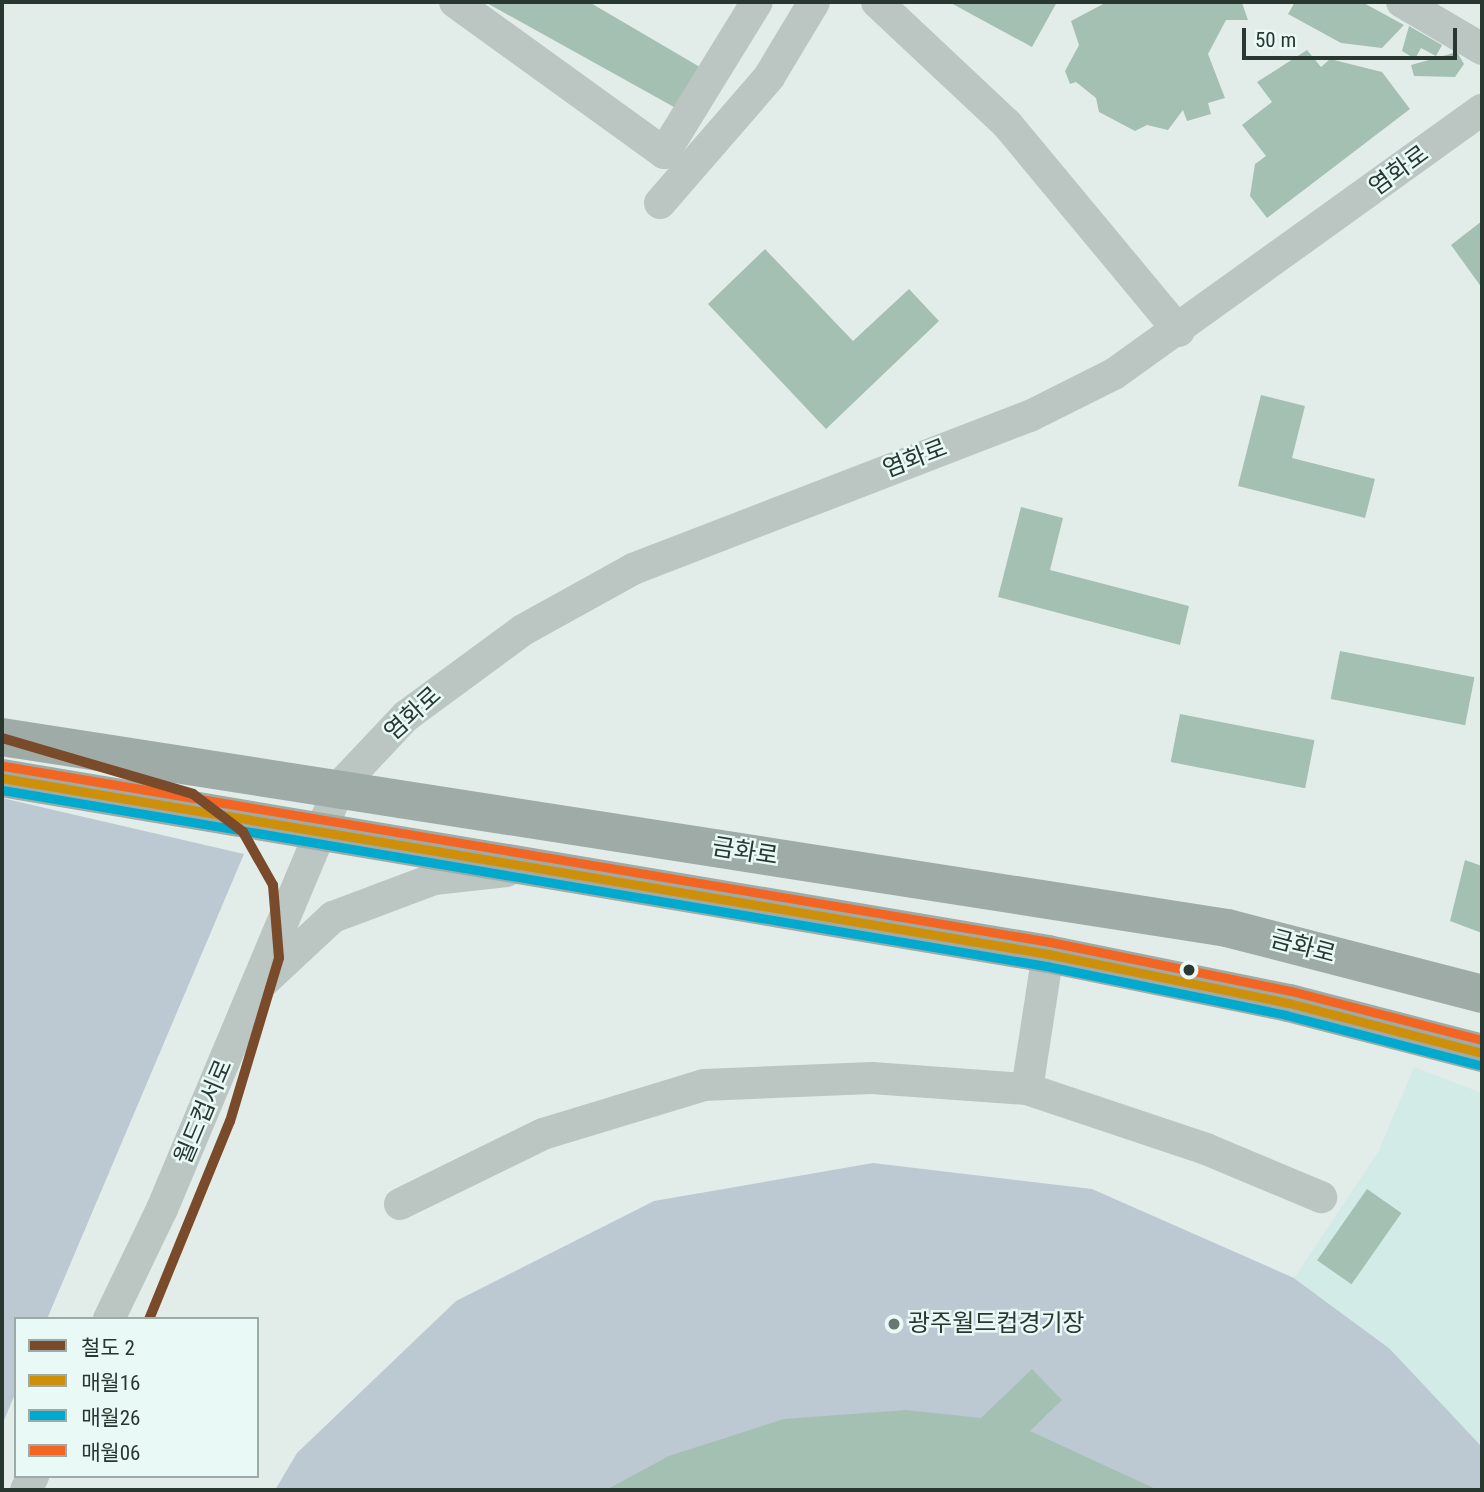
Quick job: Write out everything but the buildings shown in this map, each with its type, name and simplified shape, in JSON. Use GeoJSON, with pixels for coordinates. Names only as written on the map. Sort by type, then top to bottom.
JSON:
{"type":"FeatureCollection","features":[{"type":"Feature","properties":{"kind":"main road","name":"금화로"},"geometry":{"type":"LineString","coordinates":[[2,737],[340,786],[1227,928],[1482,994]]}},
{"type":"Feature","properties":{"kind":"main road","name":"금화로"},"geometry":{"type":"LineString","coordinates":[[2,778],[1048,954],[1289,1003],[1482,1053]]}},
{"type":"Feature","properties":{"kind":"street"},"geometry":{"type":"LineString","coordinates":[[455,2],[664,153],[757,2]]}},
{"type":"Feature","properties":{"kind":"street"},"geometry":{"type":"LineString","coordinates":[[660,203],[769,77],[814,2]]}},
{"type":"Feature","properties":{"kind":"street"},"geometry":{"type":"LineString","coordinates":[[877,2],[1007,124],[1179,331]]}},
{"type":"Feature","properties":{"kind":"street"},"geometry":{"type":"LineString","coordinates":[[1402,2],[1482,49]]}},
{"type":"Feature","properties":{"kind":"street","name":"염화로"},"geometry":{"type":"LineString","coordinates":[[340,786],[406,716],[455,677],[589,592],[695,541],[1030,416],[1114,374],[1179,331],[1482,110]]}},
{"type":"Feature","properties":{"kind":"street","name":"월드컵서로"},"geometry":{"type":"LineString","coordinates":[[110,1317],[257,988],[340,786]]}},
{"type":"Feature","properties":{"kind":"street"},"geometry":{"type":"LineString","coordinates":[[257,988],[333,916],[434,879],[543,867]]}},
{"type":"Feature","properties":{"kind":"street"},"geometry":{"type":"LineString","coordinates":[[1027,1088],[1048,954]]}},
{"type":"Feature","properties":{"kind":"street"},"geometry":{"type":"LineString","coordinates":[[400,1204],[544,1134],[704,1085],[872,1078],[1027,1088],[1206,1149],[1321,1197]]}},
{"type":"Feature","properties":{"kind":"shaded area"},"geometry":{"type":"Polygon","coordinates":[[[2,798],[244,854],[48,1317],[14,1317],[14,1397],[2,1425],[2,798]]]}},
{"type":"Feature","properties":{"kind":"shaded area"},"geometry":{"type":"Polygon","coordinates":[[[1414,1067],[1482,1093],[1482,1447],[1389,1348],[1294,1278],[1378,1152],[1414,1067]]]}},
{"type":"Feature","properties":{"kind":"shaded area","name":"광주월드컵경기장"},"geometry":{"type":"Polygon","coordinates":[[[873,1163],[1092,1189],[1294,1278],[1389,1348],[1459,1416],[1482,1447],[1482,1490],[275,1490],[297,1453],[456,1301],[654,1201],[873,1163]]]}},
{"type":"Feature","properties":{"kind":"rail line","name":"2"},"geometry":{"type":"LineString","coordinates":[[2,738],[193,794],[243,832],[273,885],[279,958],[230,1121],[150,1317]]}},
{"type":"Feature","properties":{"kind":"transit line","name":"매월06"},"geometry":{"type":"LineString","coordinates":[[4,766],[1050,942],[1291,991],[1482,1040]]}},
{"type":"Feature","properties":{"kind":"transit line","name":"매월16"},"geometry":{"type":"LineString","coordinates":[[2,778],[1048,954],[1289,1003],[1482,1053]]}},
{"type":"Feature","properties":{"kind":"transit line","name":"매월26"},"geometry":{"type":"LineString","coordinates":[[2,790],[1046,966],[1286,1015],[1479,1065]]}},
{"type":"Feature","properties":{"kind":"place","name":"광주월드컵경기장"},"geometry":{"type":"Point","coordinates":[894,1324]}}]}
